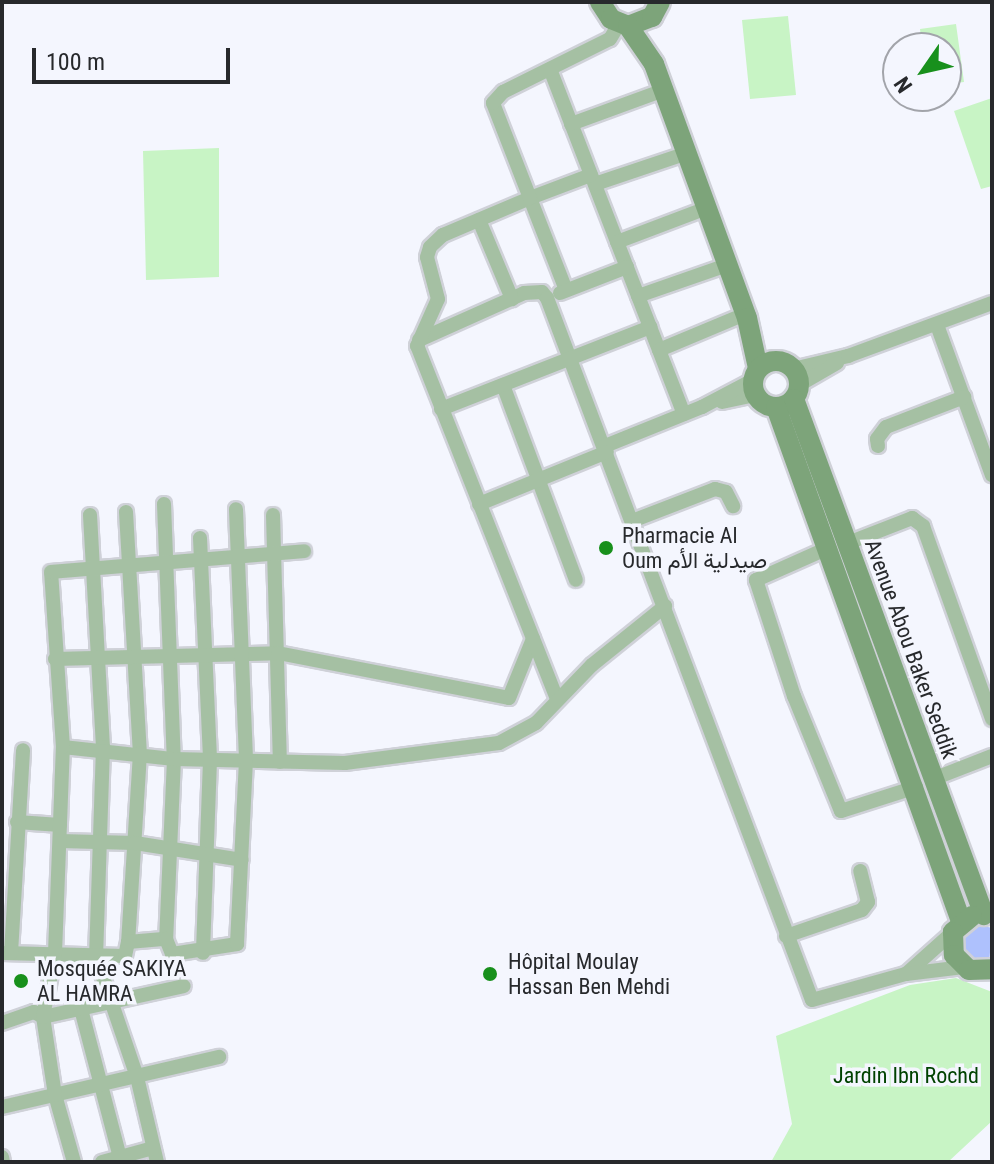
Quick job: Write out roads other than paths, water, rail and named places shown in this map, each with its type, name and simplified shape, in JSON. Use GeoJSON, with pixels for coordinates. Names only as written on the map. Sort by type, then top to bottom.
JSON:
{"type":"FeatureCollection","features":[{"type":"Feature","properties":{"kind":"main road","name":"Avenue Abou Baker Seddik"},"geometry":{"type":"LineString","coordinates":[[600,2],[654,64],[746,316],[789,384],[838,546],[925,783],[990,917]]}},
{"type":"Feature","properties":{"kind":"main road","name":"Avenue Abou Baker Seddik"},"geometry":{"type":"LineString","coordinates":[[654,64],[656,10]]}},
{"type":"Feature","properties":{"kind":"main road"},"geometry":{"type":"LineString","coordinates":[[623,25],[656,10]]}},
{"type":"Feature","properties":{"kind":"main road","name":"Avenue Abou Baker Seddik"},"geometry":{"type":"LineString","coordinates":[[746,316],[755,381]]}},
{"type":"Feature","properties":{"kind":"main road"},"geometry":{"type":"LineString","coordinates":[[755,381],[789,384]]}},
{"type":"Feature","properties":{"kind":"main road"},"geometry":{"type":"LineString","coordinates":[[755,381],[789,384]]}},
{"type":"Feature","properties":{"kind":"main road","name":"Avenue Abou Baker Seddik"},"geometry":{"type":"LineString","coordinates":[[925,783],[957,927],[951,948],[981,972]]}},
{"type":"Feature","properties":{"kind":"main road"},"geometry":{"type":"LineString","coordinates":[[957,927],[990,917]]}},
{"type":"Feature","properties":{"kind":"street"},"geometry":{"type":"LineString","coordinates":[[566,290],[493,103],[503,92],[610,39],[623,25]]}},
{"type":"Feature","properties":{"kind":"street"},"geometry":{"type":"LineString","coordinates":[[550,69],[684,414]]}},
{"type":"Feature","properties":{"kind":"street"},"geometry":{"type":"LineString","coordinates":[[571,124],[664,90]]}},
{"type":"Feature","properties":{"kind":"street"},"geometry":{"type":"LineString","coordinates":[[557,699],[441,409],[419,340],[438,299],[427,257],[430,247],[443,235],[530,198],[687,153]]}},
{"type":"Feature","properties":{"kind":"street"},"geometry":{"type":"LineString","coordinates":[[617,242],[707,208]]}},
{"type":"Feature","properties":{"kind":"street"},"geometry":{"type":"LineString","coordinates":[[479,220],[512,299]]}},
{"type":"Feature","properties":{"kind":"street"},"geometry":{"type":"LineString","coordinates":[[638,296],[727,265]]}},
{"type":"Feature","properties":{"kind":"street"},"geometry":{"type":"LineString","coordinates":[[547,298],[627,267]]}},
{"type":"Feature","properties":{"kind":"street"},"geometry":{"type":"LineString","coordinates":[[419,340],[534,291],[547,298],[572,357],[812,1000],[906,974],[981,972]]}},
{"type":"Feature","properties":{"kind":"street"},"geometry":{"type":"LineString","coordinates":[[789,384],[848,356],[992,303]]}},
{"type":"Feature","properties":{"kind":"street"},"geometry":{"type":"LineString","coordinates":[[659,350],[746,316]]}},
{"type":"Feature","properties":{"kind":"street"},"geometry":{"type":"LineString","coordinates":[[937,325],[992,475]]}},
{"type":"Feature","properties":{"kind":"street"},"geometry":{"type":"LineString","coordinates":[[441,409],[650,327]]}},
{"type":"Feature","properties":{"kind":"street"},"geometry":{"type":"LineString","coordinates":[[479,504],[755,381]]}},
{"type":"Feature","properties":{"kind":"street"},"geometry":{"type":"LineString","coordinates":[[503,385],[576,580]]}},
{"type":"Feature","properties":{"kind":"street"},"geometry":{"type":"LineString","coordinates":[[878,446],[886,427],[964,397]]}},
{"type":"Feature","properties":{"kind":"street"},"geometry":{"type":"LineString","coordinates":[[632,521],[715,489],[726,492],[733,506]]}},
{"type":"Feature","properties":{"kind":"street"},"geometry":{"type":"LineString","coordinates":[[164,504],[174,759],[166,939],[172,954],[203,953],[237,944],[246,759],[236,509]]}},
{"type":"Feature","properties":{"kind":"street"},"geometry":{"type":"LineString","coordinates":[[23,750],[17,822],[8,844],[6,953],[125,956],[140,753],[126,512]]}},
{"type":"Feature","properties":{"kind":"street"},"geometry":{"type":"LineString","coordinates":[[90,515],[103,747],[96,957],[137,1077],[155,1155],[102,1162]]}},
{"type":"Feature","properties":{"kind":"street"},"geometry":{"type":"LineString","coordinates":[[273,515],[277,553],[280,762]]}},
{"type":"Feature","properties":{"kind":"street"},"geometry":{"type":"LineString","coordinates":[[992,719],[917,519],[838,546],[756,580],[794,696],[841,811],[925,783],[992,756]]}},
{"type":"Feature","properties":{"kind":"street"},"geometry":{"type":"LineString","coordinates":[[200,538],[210,760],[203,953]]}},
{"type":"Feature","properties":{"kind":"street"},"geometry":{"type":"LineString","coordinates":[[74,1162],[55,1095],[43,1017],[54,956],[63,747],[51,572],[304,551]]}},
{"type":"Feature","properties":{"kind":"street"},"geometry":{"type":"LineString","coordinates":[[63,747],[103,747],[174,759],[345,763],[499,743],[536,723],[557,699],[665,606]]}},
{"type":"Feature","properties":{"kind":"street"},"geometry":{"type":"LineString","coordinates":[[55,659],[278,653],[509,698],[533,639]]}},
{"type":"Feature","properties":{"kind":"street"},"geometry":{"type":"LineString","coordinates":[[17,822],[60,825]]}},
{"type":"Feature","properties":{"kind":"street"},"geometry":{"type":"LineString","coordinates":[[60,841],[135,843],[170,851],[242,860]]}},
{"type":"Feature","properties":{"kind":"street"},"geometry":{"type":"LineString","coordinates":[[786,936],[862,910],[868,902],[860,871]]}},
{"type":"Feature","properties":{"kind":"street"},"geometry":{"type":"LineString","coordinates":[[906,974],[957,927]]}},
{"type":"Feature","properties":{"kind":"street"},"geometry":{"type":"LineString","coordinates":[[128,942],[166,939]]}},
{"type":"Feature","properties":{"kind":"street"},"geometry":{"type":"LineString","coordinates":[[2,1023],[34,1012],[43,1017],[184,986]]}},
{"type":"Feature","properties":{"kind":"street"},"geometry":{"type":"LineString","coordinates":[[81,1009],[120,1160]]}},
{"type":"Feature","properties":{"kind":"street"},"geometry":{"type":"LineString","coordinates":[[2,1107],[219,1057]]}},
{"type":"Feature","properties":{"kind":"water"},"geometry":{"type":"Polygon","coordinates":[[[976,924],[992,928],[989,964],[964,958],[961,938],[976,924]]]}},
{"type":"Feature","properties":{"kind":"place","name":"Pharmacie Al Oum صيدلية الأم"},"geometry":{"type":"Point","coordinates":[606,548]}},
{"type":"Feature","properties":{"kind":"place","name":"Hôpital Moulay Hassan Ben Mehdi"},"geometry":{"type":"Point","coordinates":[490,974]}},
{"type":"Feature","properties":{"kind":"place","name":"Mosquée SAKIYA AL HAMRA"},"geometry":{"type":"Point","coordinates":[21,981]}},
{"type":"Feature","properties":{"kind":"park label","name":"Jardin Ibn Rochd"},"geometry":{"type":"Point","coordinates":[906,1076]}}]}
